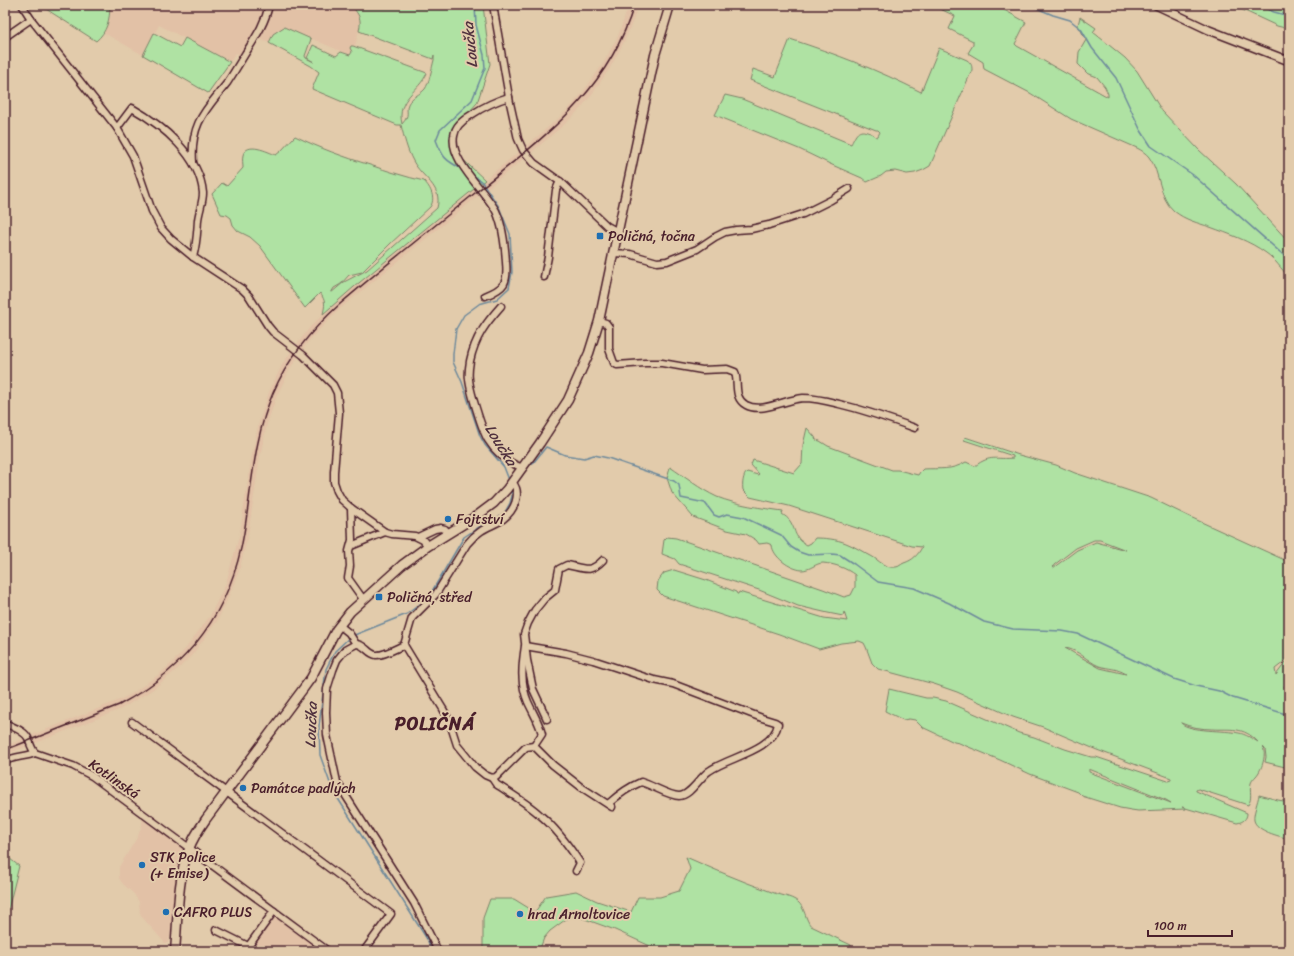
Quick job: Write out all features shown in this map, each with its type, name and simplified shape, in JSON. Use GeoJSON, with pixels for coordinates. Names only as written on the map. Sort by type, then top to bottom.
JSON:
{"type":"FeatureCollection","features":[{"type":"Feature","properties":{"kind":"main road"},"geometry":{"type":"LineString","coordinates":[[175,951],[180,891],[189,848],[200,827],[311,678],[339,625],[363,599],[396,570],[428,546],[488,508],[503,494],[523,468],[560,412],[575,386],[589,353],[599,320],[655,55],[670,5]]}},
{"type":"Feature","properties":{"kind":"street"},"geometry":{"type":"LineString","coordinates":[[22,5],[31,20],[117,128],[133,156],[152,211],[161,228],[193,257],[242,289],[249,296],[273,332],[303,355],[333,385],[337,393],[339,413],[334,482],[342,500],[385,532],[415,536],[428,546]]}},
{"type":"Feature","properties":{"kind":"street"},"geometry":{"type":"LineString","coordinates":[[193,257],[196,246],[198,220],[203,194],[200,180],[193,162],[192,143],[199,121],[209,104],[230,78],[262,27],[269,5]]}},
{"type":"Feature","properties":{"kind":"street"},"geometry":{"type":"LineString","coordinates":[[493,5],[509,97],[518,139],[523,150],[534,163],[560,181],[607,226],[618,232]]}},
{"type":"Feature","properties":{"kind":"street"},"geometry":{"type":"LineString","coordinates":[[1156,5],[1209,30],[1289,61]]}},
{"type":"Feature","properties":{"kind":"street"},"geometry":{"type":"LineString","coordinates":[[5,37],[31,20]]}},
{"type":"Feature","properties":{"kind":"street"},"geometry":{"type":"LineString","coordinates":[[485,296],[500,289],[506,280],[507,268],[501,227],[495,210],[461,162],[454,145],[454,136],[457,128],[464,120],[488,104],[509,97]]}},
{"type":"Feature","properties":{"kind":"street"},"geometry":{"type":"LineString","coordinates":[[117,128],[132,108],[145,115],[168,133],[193,162]]}},
{"type":"Feature","properties":{"kind":"street"},"geometry":{"type":"LineString","coordinates":[[544,277],[548,257],[556,190],[560,181]]}},
{"type":"Feature","properties":{"kind":"street"},"geometry":{"type":"LineString","coordinates":[[614,252],[630,254],[657,262],[667,261],[697,249],[725,232],[769,226],[803,214],[850,189]]}},
{"type":"Feature","properties":{"kind":"street"},"geometry":{"type":"LineString","coordinates":[[502,306],[478,336],[470,359],[469,379],[479,418],[488,441],[507,460],[523,468]]}},
{"type":"Feature","properties":{"kind":"street"},"geometry":{"type":"LineString","coordinates":[[599,320],[606,323],[609,327],[609,349],[614,363],[617,365],[662,363],[702,370],[727,370],[735,372],[739,398],[746,405],[751,407],[762,408],[802,398],[822,400],[872,413],[915,428]]}},
{"type":"Feature","properties":{"kind":"street"},"geometry":{"type":"LineString","coordinates":[[513,482],[517,492],[512,509],[504,518],[480,531],[467,544],[436,594],[412,618],[404,645],[443,708],[458,745],[475,767],[485,775],[492,778],[496,784],[539,814],[547,822],[572,850],[580,863],[576,871]]}},
{"type":"Feature","properties":{"kind":"street"},"geometry":{"type":"LineString","coordinates":[[351,508],[350,514],[352,531],[351,546],[349,551],[350,566],[348,578],[363,599]]}},
{"type":"Feature","properties":{"kind":"street"},"geometry":{"type":"LineString","coordinates":[[418,537],[438,528],[445,528],[449,533]]}},
{"type":"Feature","properties":{"kind":"street"},"geometry":{"type":"LineString","coordinates":[[351,546],[385,532]]}},
{"type":"Feature","properties":{"kind":"street"},"geometry":{"type":"LineString","coordinates":[[547,719],[533,689],[524,634],[535,610],[544,599],[555,590],[560,569],[567,564],[586,569],[593,569],[603,560]]}},
{"type":"Feature","properties":{"kind":"street"},"geometry":{"type":"LineString","coordinates":[[339,625],[349,633],[355,642],[376,655],[404,645]]}},
{"type":"Feature","properties":{"kind":"street"},"geometry":{"type":"LineString","coordinates":[[355,642],[345,650],[337,660],[327,689],[327,735],[337,782],[414,902],[438,951]]}},
{"type":"Feature","properties":{"kind":"street"},"geometry":{"type":"LineString","coordinates":[[492,778],[500,774],[526,747],[534,746],[542,734],[540,725],[527,701],[523,684],[522,667],[525,646]]}},
{"type":"Feature","properties":{"kind":"street"},"geometry":{"type":"LineString","coordinates":[[525,646],[579,657],[654,680],[673,684],[778,724],[774,734],[765,743],[745,755],[710,771],[684,794],[679,796],[673,795],[641,782],[617,796],[610,805],[581,787],[553,765],[534,746]]}},
{"type":"Feature","properties":{"kind":"street"},"geometry":{"type":"LineString","coordinates":[[132,722],[391,914],[364,951]]}},
{"type":"Feature","properties":{"kind":"street"},"geometry":{"type":"LineString","coordinates":[[5,723],[24,733],[35,753],[15,757],[5,761]]}},
{"type":"Feature","properties":{"kind":"street","name":"Kotlinská"},"geometry":{"type":"LineString","coordinates":[[35,753],[87,772],[328,951]]}},
{"type":"Feature","properties":{"kind":"street"},"geometry":{"type":"LineString","coordinates":[[216,930],[246,948],[274,911]]}},
{"type":"Feature","properties":{"kind":"shaded area"},"geometry":{"type":"Polygon","coordinates":[[[110,5],[351,5],[360,16],[361,22],[355,46],[353,46],[350,55],[284,27],[273,34],[269,43],[252,36],[239,55],[236,53],[230,62],[159,25],[143,55],[104,33],[110,16],[110,5]]]}},
{"type":"Feature","properties":{"kind":"shaded area"},"geometry":{"type":"Polygon","coordinates":[[[629,5],[638,5],[625,40],[610,68],[580,109],[532,152],[342,307],[308,342],[291,367],[277,395],[267,424],[260,456],[248,535],[239,571],[217,621],[193,654],[152,690],[121,709],[5,755],[5,746],[117,701],[133,693],[162,672],[186,648],[210,616],[226,583],[240,533],[252,454],[259,422],[269,392],[283,363],[311,326],[337,301],[526,146],[573,104],[603,64],[618,36],[629,5]]]}},
{"type":"Feature","properties":{"kind":"shaded area"},"geometry":{"type":"Polygon","coordinates":[[[143,817],[183,846],[184,852],[175,896],[172,929],[168,943],[165,943],[142,917],[139,902],[134,894],[122,883],[119,878],[119,867],[138,836],[143,817]]]}},
{"type":"Feature","properties":{"kind":"shaded area"},"geometry":{"type":"Polygon","coordinates":[[[274,916],[321,951],[248,951],[274,916]]]}},
{"type":"Feature","properties":{"kind":"green space"},"geometry":{"type":"Polygon","coordinates":[[[46,5],[110,5],[105,29],[103,34],[96,41],[46,9],[44,7],[46,5]]]}},
{"type":"Feature","properties":{"kind":"green space"},"geometry":{"type":"Polygon","coordinates":[[[351,5],[483,5],[490,64],[477,103],[455,128],[456,153],[485,180],[323,314],[324,303],[320,293],[305,308],[260,246],[250,237],[238,231],[233,225],[231,218],[227,215],[221,214],[212,194],[222,183],[227,186],[243,168],[243,155],[245,151],[253,148],[276,155],[295,136],[341,155],[397,174],[424,181],[429,187],[433,197],[430,207],[362,272],[349,275],[341,284],[334,288],[331,293],[344,282],[367,270],[437,208],[437,194],[431,183],[413,161],[407,148],[401,125],[397,125],[312,89],[319,72],[269,43],[273,34],[284,27],[311,39],[305,56],[306,58],[314,62],[307,58],[313,45],[336,56],[341,52],[350,55],[352,52],[350,48],[353,46],[427,73],[405,101],[401,115],[402,124],[406,118],[408,104],[426,87],[434,60],[434,55],[433,59],[359,31],[359,17],[351,5]]]}},
{"type":"Feature","properties":{"kind":"green space"},"geometry":{"type":"Polygon","coordinates":[[[932,5],[995,5],[1026,22],[1015,44],[1017,46],[1108,97],[1105,87],[1097,77],[1087,73],[1078,64],[1079,52],[1086,40],[1078,25],[1080,17],[1096,28],[1093,32],[1125,58],[1137,71],[1162,111],[1199,150],[1236,184],[1289,242],[1289,277],[1269,255],[1260,249],[1232,235],[1187,219],[1174,211],[1165,199],[1153,163],[1143,152],[1071,119],[1030,93],[984,69],[983,62],[968,53],[973,45],[973,41],[949,29],[955,16],[932,5]]]}},
{"type":"Feature","properties":{"kind":"green space"},"geometry":{"type":"Polygon","coordinates":[[[1232,5],[1289,5],[1289,29],[1277,26],[1232,5]]]}},
{"type":"Feature","properties":{"kind":"green space"},"geometry":{"type":"Polygon","coordinates":[[[154,33],[180,47],[185,38],[230,62],[208,93],[143,55],[154,33]]]}},
{"type":"Feature","properties":{"kind":"green space"},"geometry":{"type":"Polygon","coordinates":[[[790,39],[857,63],[921,92],[939,48],[967,60],[971,64],[972,70],[930,166],[915,173],[907,174],[895,171],[886,172],[881,176],[867,182],[862,178],[799,149],[715,115],[725,95],[742,99],[851,144],[857,134],[861,131],[873,134],[876,137],[878,136],[880,132],[878,130],[750,80],[753,69],[775,77],[790,39]]]}},
{"type":"Feature","properties":{"kind":"green space"},"geometry":{"type":"Polygon","coordinates":[[[807,428],[816,440],[828,446],[892,470],[918,475],[923,469],[950,468],[966,462],[975,466],[985,460],[994,458],[1013,458],[1013,456],[964,440],[965,437],[1019,455],[1056,465],[1075,473],[1151,498],[1289,562],[1289,657],[1275,669],[1276,675],[1289,658],[1289,688],[1284,686],[1285,688],[1289,689],[1289,768],[1265,762],[1265,749],[1263,747],[1263,763],[1259,772],[1252,780],[1248,805],[1198,789],[1196,790],[1247,813],[1245,819],[1239,823],[1182,807],[1186,809],[1138,811],[1120,808],[1082,796],[1078,792],[1030,774],[1000,760],[954,742],[922,727],[915,720],[903,720],[885,711],[889,689],[946,701],[1019,733],[1065,749],[1091,757],[1096,757],[1168,781],[1171,780],[1171,778],[1097,750],[1043,727],[1013,717],[957,692],[934,684],[878,669],[872,663],[864,643],[859,641],[841,643],[819,649],[779,634],[663,596],[657,590],[658,581],[664,573],[674,570],[706,580],[736,592],[737,594],[739,592],[824,618],[847,621],[844,612],[843,616],[798,606],[759,590],[679,564],[675,559],[662,554],[664,540],[667,537],[676,538],[844,597],[851,595],[855,587],[855,575],[844,568],[823,563],[805,570],[797,569],[783,562],[775,554],[772,545],[767,543],[759,544],[756,540],[746,534],[727,530],[693,517],[672,493],[667,478],[670,467],[699,487],[717,497],[741,504],[783,511],[782,514],[790,521],[797,537],[807,545],[815,538],[846,543],[889,567],[898,567],[913,559],[917,555],[922,547],[912,546],[789,506],[750,497],[743,490],[743,480],[747,472],[759,474],[751,465],[753,460],[794,473],[802,464],[803,445],[807,428]],[[1094,540],[1076,548],[1054,565],[1053,568],[1077,550],[1096,542],[1126,550],[1100,540],[1094,540]],[[1065,648],[1100,668],[1126,674],[1099,666],[1079,653],[1065,648]],[[1181,723],[1192,728],[1239,733],[1258,742],[1242,731],[1231,729],[1200,728],[1181,723]],[[1089,769],[1089,772],[1171,803],[1089,769]]]}},
{"type":"Feature","properties":{"kind":"green space"},"geometry":{"type":"Polygon","coordinates":[[[1259,795],[1289,802],[1289,839],[1263,830],[1256,824],[1254,814],[1259,795]]]}},
{"type":"Feature","properties":{"kind":"green space"},"geometry":{"type":"Polygon","coordinates":[[[5,855],[19,866],[5,922],[5,855]]]}},
{"type":"Feature","properties":{"kind":"green space"},"geometry":{"type":"Polygon","coordinates":[[[686,857],[748,883],[795,900],[802,907],[811,926],[851,945],[850,951],[661,951],[615,930],[574,916],[569,917],[550,931],[544,938],[539,951],[483,951],[483,918],[490,899],[514,899],[535,912],[546,896],[576,891],[597,901],[631,912],[638,897],[660,897],[679,891],[690,869],[686,857]]]}},
{"type":"Feature","properties":{"kind":"waterway","name":"Loučka"},"geometry":{"type":"LineString","coordinates":[[462,169],[445,158],[436,140],[440,130],[472,100],[485,68],[484,55],[476,25],[475,5]]}},
{"type":"Feature","properties":{"kind":"waterway"},"geometry":{"type":"LineString","coordinates":[[1025,5],[1070,20],[1081,29],[1092,48],[1116,78],[1140,129],[1151,146],[1193,175],[1289,260]]}},
{"type":"Feature","properties":{"kind":"waterway"},"geometry":{"type":"LineString","coordinates":[[1258,5],[1274,12],[1289,16]]}},
{"type":"Feature","properties":{"kind":"waterway","name":"Loučka"},"geometry":{"type":"LineString","coordinates":[[471,173],[482,182],[499,207],[510,234],[512,272],[509,288],[497,299],[479,304],[464,315],[456,329],[453,362],[462,382],[480,436],[485,445],[504,467],[509,480]]}},
{"type":"Feature","properties":{"kind":"waterway"},"geometry":{"type":"LineString","coordinates":[[529,465],[534,462],[546,447],[565,455],[584,458],[594,455],[608,458],[674,481],[679,485],[681,498],[705,503],[714,515],[719,517],[727,514],[743,517],[781,535],[791,547],[799,552],[808,555],[840,555],[878,582],[914,588],[949,603],[984,622],[1013,629],[1062,631],[1078,634],[1174,679],[1219,691],[1233,698],[1289,715]]}},
{"type":"Feature","properties":{"kind":"waterway","name":"Loučka"},"geometry":{"type":"LineString","coordinates":[[352,636],[407,614],[428,598],[464,537],[505,512],[512,496],[511,490]]}},
{"type":"Feature","properties":{"kind":"waterway","name":"Loučka"},"geometry":{"type":"LineString","coordinates":[[349,638],[335,651],[326,669],[319,726],[320,755],[330,783],[337,797],[427,939],[432,951]]}},
{"type":"Feature","properties":{"kind":"railway"},"geometry":{"type":"LineString","coordinates":[[5,750],[119,705],[144,690],[166,673],[185,655],[217,612],[229,588],[238,561],[244,533],[254,462],[262,427],[273,393],[293,356],[319,324],[340,304],[548,133],[570,111],[590,89],[608,64],[622,36],[634,5]]}},
{"type":"Feature","properties":{"kind":"place","name":"Poličná, točna"},"geometry":{"type":"Point","coordinates":[600,236]}},
{"type":"Feature","properties":{"kind":"place","name":"Fojtství"},"geometry":{"type":"Point","coordinates":[448,519]}},
{"type":"Feature","properties":{"kind":"place","name":"Poličná, střed"},"geometry":{"type":"Point","coordinates":[379,597]}},
{"type":"Feature","properties":{"kind":"place","name":"Památce padlých"},"geometry":{"type":"Point","coordinates":[243,788]}},
{"type":"Feature","properties":{"kind":"place","name":"STK Police (+ Emise)"},"geometry":{"type":"Point","coordinates":[142,865]}},
{"type":"Feature","properties":{"kind":"place","name":"CAFRO PLUS"},"geometry":{"type":"Point","coordinates":[166,912]}},
{"type":"Feature","properties":{"kind":"place","name":"hrad Arnoltovice"},"geometry":{"type":"Point","coordinates":[520,914]}},
{"type":"Feature","properties":{"kind":"district","name":"POLIČNÁ"},"geometry":{"type":"Point","coordinates":[435,724]}}]}
